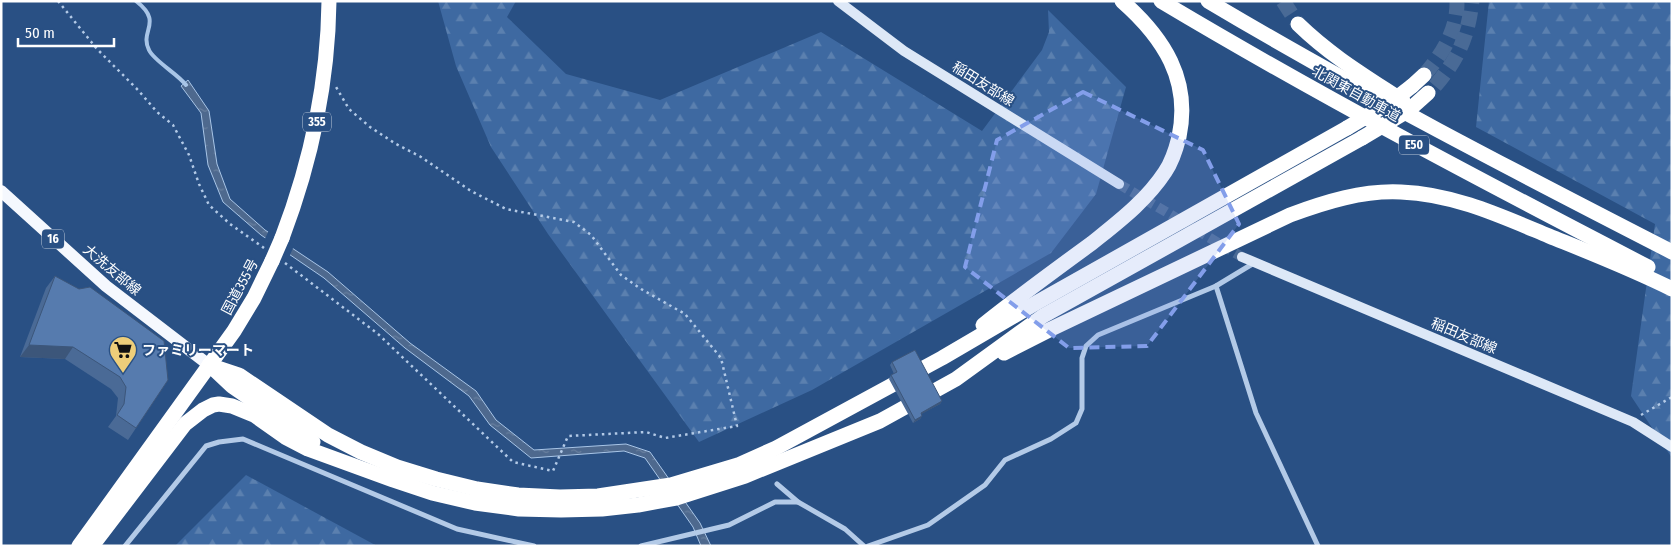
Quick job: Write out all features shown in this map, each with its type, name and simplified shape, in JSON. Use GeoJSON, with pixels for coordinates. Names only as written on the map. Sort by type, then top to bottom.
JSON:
{"type":"FeatureCollection","features":[{"type":"Feature","properties":{"kind":"highway","name":"国道355号"},"geometry":{"type":"LineString","coordinates":[[79,546],[240,322],[282,238],[303,179],[319,112],[329,29],[329,1]]}},
{"type":"Feature","properties":{"kind":"highway"},"geometry":{"type":"LineString","coordinates":[[942,358],[1025,291],[1125,216],[1151,191],[1166,171],[1176,148],[1182,121],[1182,96],[1176,72],[1164,46],[1139,16],[1122,1]]}},
{"type":"Feature","properties":{"kind":"highway","name":"北関東自動車道"},"geometry":{"type":"LineString","coordinates":[[1161,1],[1421,149],[1672,279]]}},
{"type":"Feature","properties":{"kind":"highway","name":"北関東自動車道"},"geometry":{"type":"LineString","coordinates":[[1208,1],[1337,75],[1512,170],[1672,252]]}},
{"type":"Feature","properties":{"kind":"highway"},"geometry":{"type":"LineString","coordinates":[[1298,24],[1321,46],[1350,67],[1512,170]]}},
{"type":"Feature","properties":{"kind":"highway"},"geometry":{"type":"LineString","coordinates":[[209,365],[240,375],[328,435],[361,452],[397,467],[436,479],[477,489],[518,495],[560,497],[598,496],[671,486],[738,465],[785,443],[942,358],[1347,128],[1394,100],[1424,75]]}},
{"type":"Feature","properties":{"kind":"highway"},"geometry":{"type":"LineString","coordinates":[[956,378],[1043,316],[1362,138],[1409,110],[1432,90]]}},
{"type":"Feature","properties":{"kind":"highway"},"geometry":{"type":"LineString","coordinates":[[92,546],[185,424],[213,405],[226,405],[243,409],[308,450],[432,493],[484,504],[519,509],[602,509],[638,505],[684,496],[745,476],[880,421],[956,378],[1051,329],[1282,218],[1316,205],[1344,198],[1399,192],[1428,194],[1457,200],[1626,267],[1672,289]]}},
{"type":"Feature","properties":{"kind":"highway"},"geometry":{"type":"LineString","coordinates":[[209,365],[232,386],[293,429],[356,466]]}},
{"type":"Feature","properties":{"kind":"main road","name":"稲田友部線"},"geometry":{"type":"LineString","coordinates":[[838,1],[904,51],[1119,184]]}},
{"type":"Feature","properties":{"kind":"main road","name":"大洗友部線"},"geometry":{"type":"LineString","coordinates":[[1,191],[106,286],[209,365]]}},
{"type":"Feature","properties":{"kind":"main road","name":"稲田友部線"},"geometry":{"type":"LineString","coordinates":[[1242,258],[1633,422],[1672,447]]}},
{"type":"Feature","properties":{"kind":"street"},"geometry":{"type":"LineString","coordinates":[[868,546],[928,525],[985,485],[1005,460],[1051,439],[1076,423],[1082,409],[1082,358],[1086,346],[1098,335],[1216,286],[1254,263]]}},
{"type":"Feature","properties":{"kind":"street"},"geometry":{"type":"LineString","coordinates":[[1216,286],[1256,413],[1318,546]]}},
{"type":"Feature","properties":{"kind":"street"},"geometry":{"type":"LineString","coordinates":[[125,546],[206,446],[219,442],[243,439],[456,529],[534,546]]}},
{"type":"Feature","properties":{"kind":"street"},"geometry":{"type":"LineString","coordinates":[[777,484],[798,502],[845,529],[864,546]]}},
{"type":"Feature","properties":{"kind":"street"},"geometry":{"type":"LineString","coordinates":[[642,546],[729,525],[775,502],[798,502]]}},
{"type":"Feature","properties":{"kind":"path"},"geometry":{"type":"LineString","coordinates":[[58,1],[96,49],[138,90],[157,112],[173,124],[189,155],[209,205],[230,224],[273,257],[378,334],[512,462],[553,471],[568,436],[646,432],[664,438],[737,426],[721,358],[685,314],[641,289],[621,274],[591,235],[574,222],[506,209],[471,191],[370,127],[349,109],[335,86],[324,80]]}},
{"type":"Feature","properties":{"kind":"path"},"geometry":{"type":"LineString","coordinates":[[1633,422],[1672,397]]}},
{"type":"Feature","properties":{"kind":"highlighted area"},"geometry":{"type":"Polygon","coordinates":[[[1083,92],[1203,150],[1239,224],[1147,346],[1069,348],[965,267],[997,140],[1083,92]]]}},
{"type":"Feature","properties":{"kind":"green space"},"geometry":{"type":"Polygon","coordinates":[[[438,1],[516,1],[507,17],[566,74],[660,100],[821,32],[982,131],[1042,50],[1049,32],[1048,10],[1126,87],[1096,194],[1051,253],[812,390],[699,442],[548,234],[491,147],[456,66],[438,1]]]}},
{"type":"Feature","properties":{"kind":"green space"},"geometry":{"type":"Polygon","coordinates":[[[1489,1],[1672,1],[1672,458],[1631,396],[1655,224],[1476,127],[1489,1]]]}},
{"type":"Feature","properties":{"kind":"green space"},"geometry":{"type":"Polygon","coordinates":[[[246,475],[377,546],[175,546],[246,475]]]}},
{"type":"Feature","properties":{"kind":"water"},"geometry":{"type":"Polygon","coordinates":[[[188,80],[209,111],[217,164],[230,199],[265,230],[328,272],[410,343],[476,391],[496,420],[534,450],[626,444],[650,452],[700,523],[711,546],[701,546],[693,527],[645,458],[624,451],[531,458],[490,425],[469,396],[405,348],[324,278],[261,235],[223,202],[208,165],[201,113],[181,86],[188,80]]]}},
{"type":"Feature","properties":{"kind":"pier"},"geometry":{"type":"Polygon","coordinates":[[[269,230],[294,246],[289,257],[264,241],[269,230]]]}},
{"type":"Feature","properties":{"kind":"building","name":"ファミリーマート"},"geometry":{"type":"Polygon","coordinates":[[[55,276],[79,289],[90,287],[164,341],[168,380],[136,428],[117,415],[124,404],[126,387],[120,377],[73,347],[29,345],[55,276]]]}},
{"type":"Feature","properties":{"kind":"building"},"geometry":{"type":"Polygon","coordinates":[[[915,350],[942,401],[921,413],[922,416],[915,420],[891,375],[897,372],[892,362],[915,350]]]}},
{"type":"Feature","properties":{"kind":"waterway"},"geometry":{"type":"LineString","coordinates":[[136,1],[144,9],[150,21],[147,37],[149,50],[156,59],[178,76],[186,85]]}},
{"type":"Feature","properties":{"kind":"tunnel"},"geometry":{"type":"LineString","coordinates":[[1283,1],[1298,24]]}},
{"type":"Feature","properties":{"kind":"tunnel"},"geometry":{"type":"LineString","coordinates":[[1424,75],[1448,41],[1455,22],[1457,1]]}},
{"type":"Feature","properties":{"kind":"tunnel"},"geometry":{"type":"LineString","coordinates":[[1435,86],[1461,47],[1468,26],[1472,1]]}},
{"type":"Feature","properties":{"kind":"tunnel"},"geometry":{"type":"LineString","coordinates":[[1119,184],[1242,257]]}},
{"type":"Feature","properties":{"kind":"place","name":"ファミリーマート"},"geometry":{"type":"Point","coordinates":[123,374]}}]}
